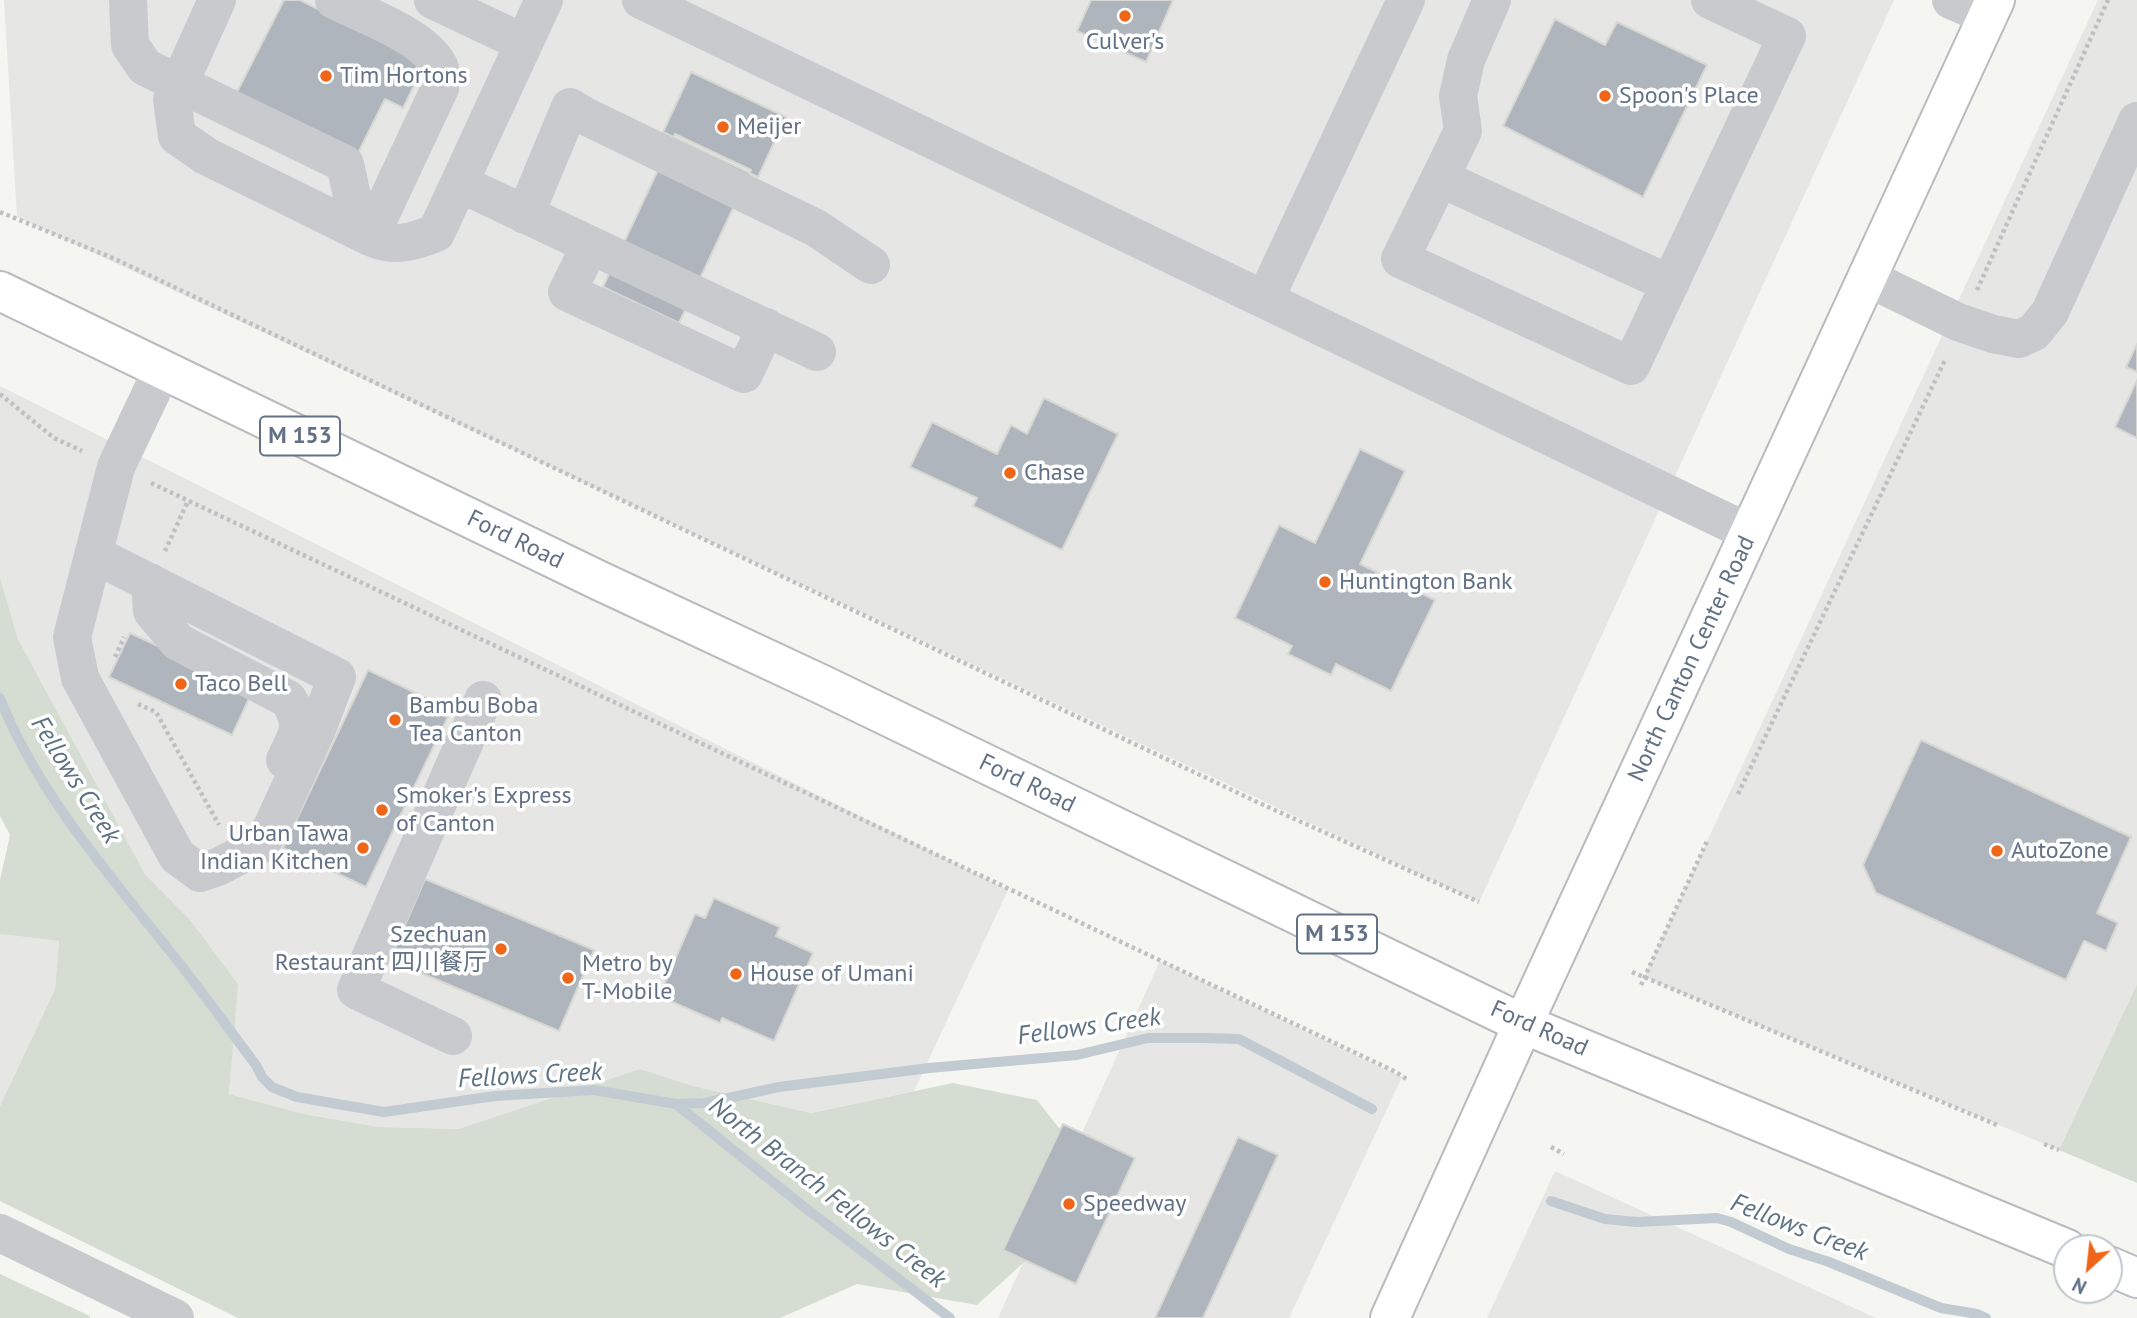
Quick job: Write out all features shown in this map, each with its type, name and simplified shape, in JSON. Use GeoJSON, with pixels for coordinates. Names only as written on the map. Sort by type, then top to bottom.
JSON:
{"type":"FeatureCollection","features":[{"type":"Feature","properties":{"kind":"main road","name":"North Canton Center Road"},"geometry":{"type":"LineString","coordinates":[[1390,1318],[1992,8]]}},
{"type":"Feature","properties":{"kind":"main road","name":"Ford Road"},"geometry":{"type":"LineString","coordinates":[[0,291],[1523,1024],[2053,1243]]}},
{"type":"Feature","properties":{"kind":"lane"},"geometry":{"type":"LineString","coordinates":[[128,0],[130,45],[145,66],[345,163],[365,235]]}},
{"type":"Feature","properties":{"kind":"lane"},"geometry":{"type":"LineString","coordinates":[[218,0],[172,100],[177,136],[206,156],[365,235],[379,241],[410,243],[436,233],[544,0]]}},
{"type":"Feature","properties":{"kind":"lane"},"geometry":{"type":"LineString","coordinates":[[334,0],[427,49],[440,68],[440,88],[365,235]]}},
{"type":"Feature","properties":{"kind":"lane"},"geometry":{"type":"LineString","coordinates":[[433,0],[524,43]]}},
{"type":"Feature","properties":{"kind":"lane"},"geometry":{"type":"LineString","coordinates":[[641,0],[1750,533]]}},
{"type":"Feature","properties":{"kind":"lane"},"geometry":{"type":"LineString","coordinates":[[1265,299],[1406,0]]}},
{"type":"Feature","properties":{"kind":"lane"},"geometry":{"type":"LineString","coordinates":[[1492,0],[1466,60],[1458,96],[1463,131],[1400,259],[1631,366],[1787,36],[1710,0]]}},
{"type":"Feature","properties":{"kind":"lane"},"geometry":{"type":"LineString","coordinates":[[1951,0],[1992,8]]}},
{"type":"Feature","properties":{"kind":"lane"},"geometry":{"type":"LineString","coordinates":[[525,215],[570,107],[817,228],[871,265]]}},
{"type":"Feature","properties":{"kind":"lane"},"geometry":{"type":"LineString","coordinates":[[1867,278],[1958,323],[2018,339],[2034,332],[2050,312],[2128,164],[2137,121]]}},
{"type":"Feature","properties":{"kind":"lane"},"geometry":{"type":"LineString","coordinates":[[1440,178],[1670,284]]}},
{"type":"Feature","properties":{"kind":"lane"},"geometry":{"type":"LineString","coordinates":[[459,183],[817,352]]}},
{"type":"Feature","properties":{"kind":"lane"},"geometry":{"type":"LineString","coordinates":[[590,246],[567,292],[744,374],[766,327]]}},
{"type":"Feature","properties":{"kind":"lane"},"geometry":{"type":"LineString","coordinates":[[95,555],[337,677],[317,730],[272,827],[260,845],[201,873],[177,856],[80,678],[72,637],[116,467],[162,370]]}},
{"type":"Feature","properties":{"kind":"lane"},"geometry":{"type":"LineString","coordinates":[[150,582],[152,611],[178,642],[288,699],[299,716],[298,733],[257,820],[246,832],[228,841],[198,854],[177,856]]}},
{"type":"Feature","properties":{"kind":"lane"},"geometry":{"type":"LineString","coordinates":[[453,1036],[356,990],[482,700]]}},
{"type":"Feature","properties":{"kind":"lane"},"geometry":{"type":"LineString","coordinates":[[0,1233],[175,1318]]}},
{"type":"Feature","properties":{"kind":"path"},"geometry":{"type":"LineString","coordinates":[[1975,293],[2108,0]]}},
{"type":"Feature","properties":{"kind":"path"},"geometry":{"type":"LineString","coordinates":[[0,212],[115,259],[1077,717],[1479,902]]}},
{"type":"Feature","properties":{"kind":"path"},"geometry":{"type":"LineString","coordinates":[[1738,794],[1946,358]]}},
{"type":"Feature","properties":{"kind":"path"},"geometry":{"type":"LineString","coordinates":[[0,394],[54,438],[91,456]]}},
{"type":"Feature","properties":{"kind":"path"},"geometry":{"type":"LineString","coordinates":[[151,483],[1384,1066],[1408,1080]]}},
{"type":"Feature","properties":{"kind":"path"},"geometry":{"type":"LineString","coordinates":[[171,538],[188,501]]}},
{"type":"Feature","properties":{"kind":"path"},"geometry":{"type":"LineString","coordinates":[[110,667],[127,630]]}},
{"type":"Feature","properties":{"kind":"path"},"geometry":{"type":"LineString","coordinates":[[129,700],[156,712],[176,753],[228,841]]}},
{"type":"Feature","properties":{"kind":"path"},"geometry":{"type":"LineString","coordinates":[[1641,985],[1708,839]]}},
{"type":"Feature","properties":{"kind":"path"},"geometry":{"type":"LineString","coordinates":[[1632,972],[1997,1125]]}},
{"type":"Feature","properties":{"kind":"path"},"geometry":{"type":"LineString","coordinates":[[2044,1144],[2059,1150]]}},
{"type":"Feature","properties":{"kind":"path"},"geometry":{"type":"LineString","coordinates":[[1551,1147],[1564,1154]]}},
{"type":"Feature","properties":{"kind":"shaded area"},"geometry":{"type":"Polygon","coordinates":[[[4,0],[1894,0],[1479,902],[17,217],[4,0]]]}},
{"type":"Feature","properties":{"kind":"shaded area"},"geometry":{"type":"Polygon","coordinates":[[[2098,0],[2137,0],[2137,984],[2059,1150],[1644,977],[2098,0]]]}},
{"type":"Feature","properties":{"kind":"shaded area"},"geometry":{"type":"Polygon","coordinates":[[[0,386],[1008,890],[914,1091],[811,1113],[693,1086],[640,1069],[458,1129],[379,1127],[304,1114],[229,1094],[237,983],[191,921],[145,874],[18,639],[0,577],[0,386]]]}},
{"type":"Feature","properties":{"kind":"shaded area"},"geometry":{"type":"Polygon","coordinates":[[[0,577],[18,639],[145,874],[191,921],[238,984],[229,1094],[304,1114],[379,1127],[458,1129],[640,1069],[693,1086],[811,1113],[953,1083],[1037,1100],[1070,1142],[1044,1244],[977,1305],[857,1284],[780,1318],[238,1318],[0,1201],[0,1106],[55,989],[59,941],[0,934],[0,880],[10,835],[0,816],[0,577]]]}},
{"type":"Feature","properties":{"kind":"shaded area"},"geometry":{"type":"Polygon","coordinates":[[[0,934],[59,941],[55,989],[0,1106],[0,934]]]}},
{"type":"Feature","properties":{"kind":"shaded area"},"geometry":{"type":"Polygon","coordinates":[[[1160,961],[1402,1077],[1289,1318],[998,1318],[1160,961]]]}},
{"type":"Feature","properties":{"kind":"shaded area"},"geometry":{"type":"Polygon","coordinates":[[[2137,984],[2137,1183],[2059,1150],[2137,984]]]}},
{"type":"Feature","properties":{"kind":"shaded area"},"geometry":{"type":"Polygon","coordinates":[[[1555,1171],[1876,1318],[1487,1318],[1555,1171]]]}},
{"type":"Feature","properties":{"kind":"shaded area"},"geometry":{"type":"Polygon","coordinates":[[[0,1274],[90,1316],[90,1318],[0,1318],[0,1274]]]}},
{"type":"Feature","properties":{"kind":"building"},"geometry":{"type":"Polygon","coordinates":[[[284,0],[300,0],[425,63],[403,108],[385,99],[356,157],[235,96],[284,0]]]}},
{"type":"Feature","properties":{"kind":"building","name":"Culver's"},"geometry":{"type":"Polygon","coordinates":[[[1091,0],[1173,0],[1146,62],[1077,31],[1091,0]]]}},
{"type":"Feature","properties":{"kind":"building","name":"Spoon's Place"},"geometry":{"type":"Polygon","coordinates":[[[1555,19],[1605,45],[1617,22],[1707,65],[1643,197],[1503,126],[1555,19]]]}},
{"type":"Feature","properties":{"kind":"building"},"geometry":{"type":"Polygon","coordinates":[[[691,72],[786,117],[758,177],[663,132],[691,72]]]}},
{"type":"Feature","properties":{"kind":"building","name":"Meijer"},"geometry":{"type":"Polygon","coordinates":[[[675,134],[751,170],[679,323],[603,287],[675,134]]]}},
{"type":"Feature","properties":{"kind":"building"},"geometry":{"type":"Polygon","coordinates":[[[2137,344],[2137,372],[2126,367],[2137,344]]]}},
{"type":"Feature","properties":{"kind":"building"},"geometry":{"type":"Polygon","coordinates":[[[2137,380],[2137,438],[2115,427],[2137,380]]]}},
{"type":"Feature","properties":{"kind":"building","name":"Chase"},"geometry":{"type":"Polygon","coordinates":[[[1044,398],[1118,434],[1062,550],[973,506],[977,498],[910,467],[932,422],[997,454],[1011,425],[1027,434],[1044,398]]]}},
{"type":"Feature","properties":{"kind":"building","name":"Huntington Bank"},"geometry":{"type":"Polygon","coordinates":[[[1360,449],[1405,471],[1360,564],[1435,600],[1391,691],[1336,664],[1331,675],[1288,654],[1292,646],[1235,618],[1279,525],[1315,543],[1360,449]]]}},
{"type":"Feature","properties":{"kind":"building"},"geometry":{"type":"Polygon","coordinates":[[[130,633],[253,690],[232,735],[109,677],[130,633]]]}},
{"type":"Feature","properties":{"kind":"building"},"geometry":{"type":"Polygon","coordinates":[[[368,670],[451,710],[366,887],[283,848],[368,670]]]}},
{"type":"Feature","properties":{"kind":"building","name":"AutoZone"},"geometry":{"type":"Polygon","coordinates":[[[1921,740],[2131,837],[2097,913],[2118,923],[2106,951],[2084,941],[2066,980],[1876,893],[1863,865],[1921,740]]]}},
{"type":"Feature","properties":{"kind":"building"},"geometry":{"type":"Polygon","coordinates":[[[425,879],[594,950],[559,1031],[390,960],[425,879]]]}},
{"type":"Feature","properties":{"kind":"building","name":"House of Umani"},"geometry":{"type":"Polygon","coordinates":[[[714,898],[780,927],[776,936],[813,953],[774,1041],[722,1018],[720,1023],[659,996],[695,914],[705,918],[714,898]]]}},
{"type":"Feature","properties":{"kind":"building","name":"Speedway"},"geometry":{"type":"Polygon","coordinates":[[[1063,1124],[1135,1158],[1076,1284],[1003,1250],[1063,1124]]]}},
{"type":"Feature","properties":{"kind":"building","name":"Speedway"},"geometry":{"type":"Polygon","coordinates":[[[1238,1137],[1278,1155],[1203,1318],[1155,1318],[1238,1137]]]}},
{"type":"Feature","properties":{"kind":"waterway","name":"Fellows Creek"},"geometry":{"type":"LineString","coordinates":[[0,698],[33,766],[98,861],[180,964],[256,1065],[262,1077],[272,1087],[297,1097],[384,1112],[495,1096],[594,1090],[676,1104],[705,1103],[779,1087],[929,1068],[1077,1055],[1148,1038],[1205,1038],[1239,1039],[1372,1109]]}},
{"type":"Feature","properties":{"kind":"waterway","name":"North Branch Fellows Creek"},"geometry":{"type":"LineString","coordinates":[[676,1104],[804,1207],[950,1318]]}},
{"type":"Feature","properties":{"kind":"waterway","name":"Fellows Creek"},"geometry":{"type":"LineString","coordinates":[[1551,1201],[1605,1219],[1637,1222],[1717,1218],[1941,1308],[1986,1318]]}},
{"type":"Feature","properties":{"kind":"place","name":"Culver's"},"geometry":{"type":"Point","coordinates":[1125,16]}},
{"type":"Feature","properties":{"kind":"place","name":"Tim Hortons"},"geometry":{"type":"Point","coordinates":[326,76]}},
{"type":"Feature","properties":{"kind":"place","name":"Spoon's Place"},"geometry":{"type":"Point","coordinates":[1605,96]}},
{"type":"Feature","properties":{"kind":"place","name":"Meijer"},"geometry":{"type":"Point","coordinates":[723,127]}},
{"type":"Feature","properties":{"kind":"place","name":"Chase"},"geometry":{"type":"Point","coordinates":[1010,473]}},
{"type":"Feature","properties":{"kind":"place","name":"Huntington Bank"},"geometry":{"type":"Point","coordinates":[1325,582]}},
{"type":"Feature","properties":{"kind":"place","name":"Taco Bell"},"geometry":{"type":"Point","coordinates":[181,684]}},
{"type":"Feature","properties":{"kind":"place","name":"Bambu Boba Tea Canton"},"geometry":{"type":"Point","coordinates":[395,720]}},
{"type":"Feature","properties":{"kind":"place","name":"Smoker's Express of Canton"},"geometry":{"type":"Point","coordinates":[382,810]}},
{"type":"Feature","properties":{"kind":"place","name":"Urban Tawa Indian Kitchen"},"geometry":{"type":"Point","coordinates":[363,848]}},
{"type":"Feature","properties":{"kind":"place","name":"AutoZone"},"geometry":{"type":"Point","coordinates":[1997,851]}},
{"type":"Feature","properties":{"kind":"place","name":"Szechuan Restaurant 四川餐厅"},"geometry":{"type":"Point","coordinates":[501,949]}},
{"type":"Feature","properties":{"kind":"place","name":"House of Umani"},"geometry":{"type":"Point","coordinates":[736,974]}},
{"type":"Feature","properties":{"kind":"place","name":"Metro by T-Mobile"},"geometry":{"type":"Point","coordinates":[568,978]}},
{"type":"Feature","properties":{"kind":"place","name":"Speedway"},"geometry":{"type":"Point","coordinates":[1069,1204]}}]}
